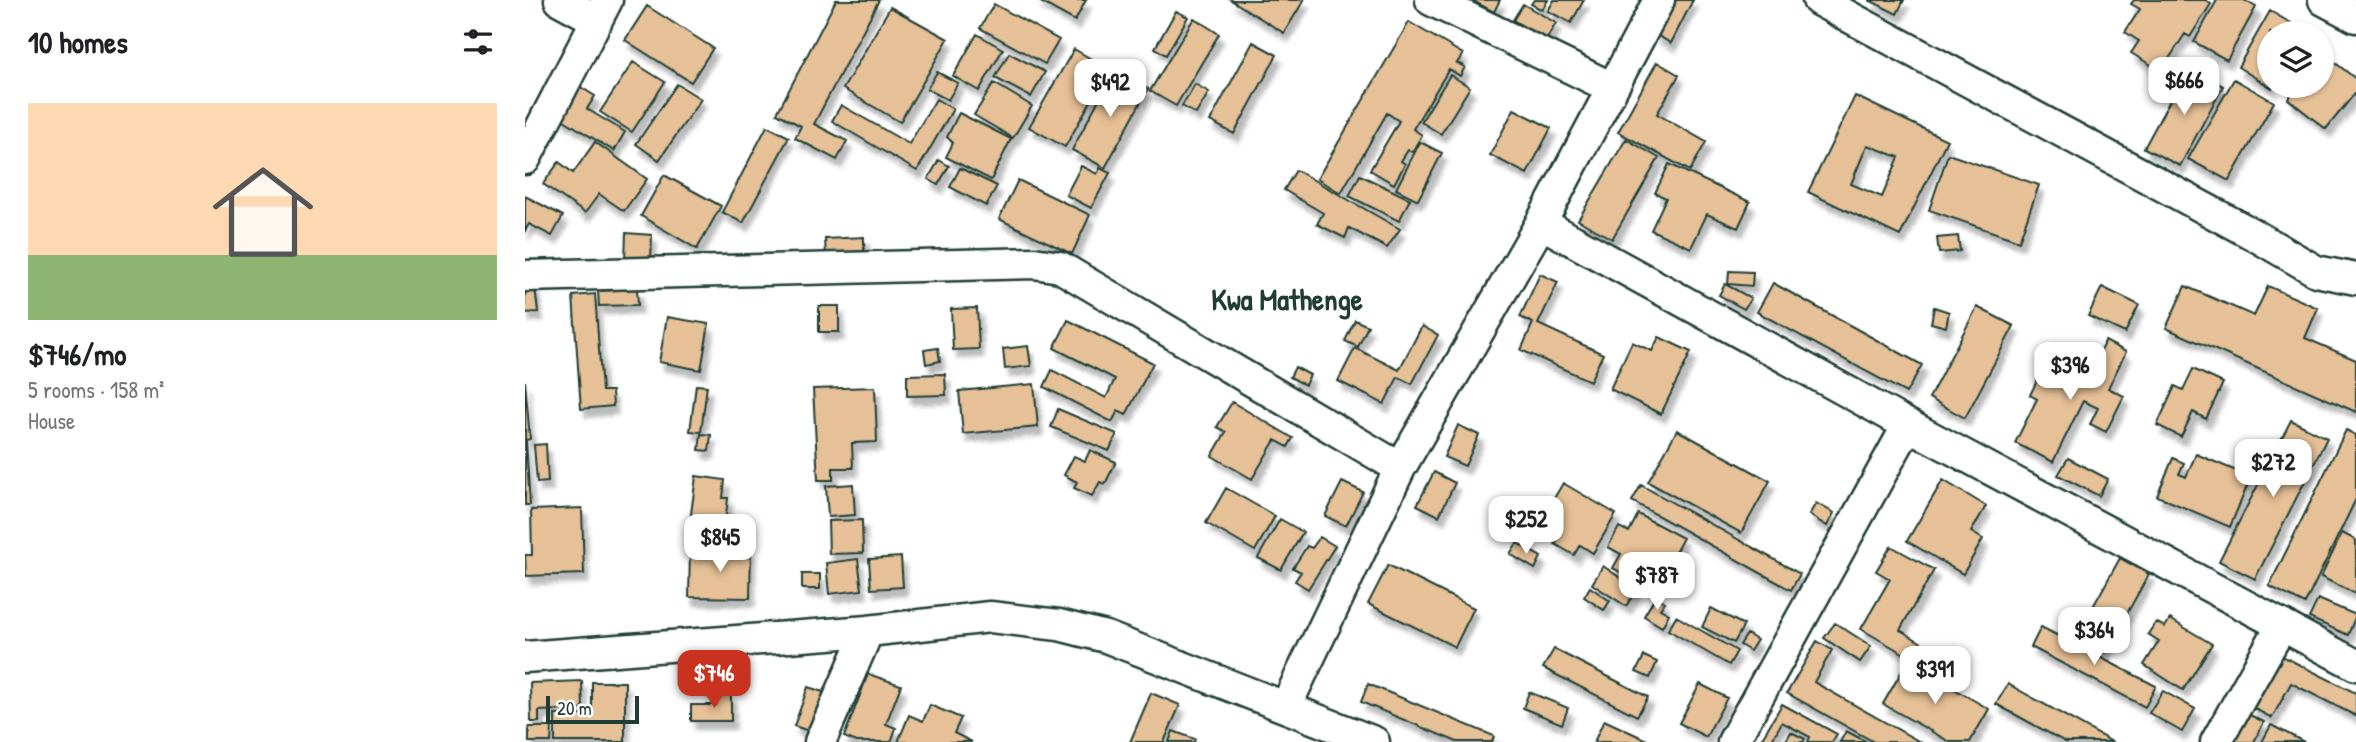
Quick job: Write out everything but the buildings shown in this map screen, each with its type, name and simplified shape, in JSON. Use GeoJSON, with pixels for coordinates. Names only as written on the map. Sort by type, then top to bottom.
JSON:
{"type":"FeatureCollection","features":[{"type":"Feature","properties":{"kind":"street"},"geometry":{"type":"LineString","coordinates":[[525,159],[602,10],[560,0]]}},
{"type":"Feature","properties":{"kind":"street"},"geometry":{"type":"LineString","coordinates":[[1431,0],[1612,88]]}},
{"type":"Feature","properties":{"kind":"street"},"geometry":{"type":"LineString","coordinates":[[1286,706],[1400,468],[1541,223],[1659,0]]}},
{"type":"Feature","properties":{"kind":"street"},"geometry":{"type":"LineString","coordinates":[[1818,0],[2316,271],[2356,279]]}},
{"type":"Feature","properties":{"kind":"street"},"geometry":{"type":"LineString","coordinates":[[2324,0],[2356,17]]}},
{"type":"Feature","properties":{"kind":"street"},"geometry":{"type":"LineString","coordinates":[[1541,223],[1908,425],[2356,665]]}},
{"type":"Feature","properties":{"kind":"street"},"geometry":{"type":"LineString","coordinates":[[525,276],[1021,263],[1061,267],[1400,468]]}},
{"type":"Feature","properties":{"kind":"street"},"geometry":{"type":"LineString","coordinates":[[1733,742],[1908,425]]}},
{"type":"Feature","properties":{"kind":"street"},"geometry":{"type":"LineString","coordinates":[[525,657],[868,631],[990,617],[1059,625],[1106,637],[1374,742]]}},
{"type":"Feature","properties":{"kind":"street"},"geometry":{"type":"LineString","coordinates":[[2216,742],[2282,625]]}},
{"type":"Feature","properties":{"kind":"street"},"geometry":{"type":"LineString","coordinates":[[820,742],[868,631]]}},
{"type":"Feature","properties":{"kind":"district","name":"Kwa Mathenge"},"geometry":{"type":"Point","coordinates":[1287,300]}}]}
